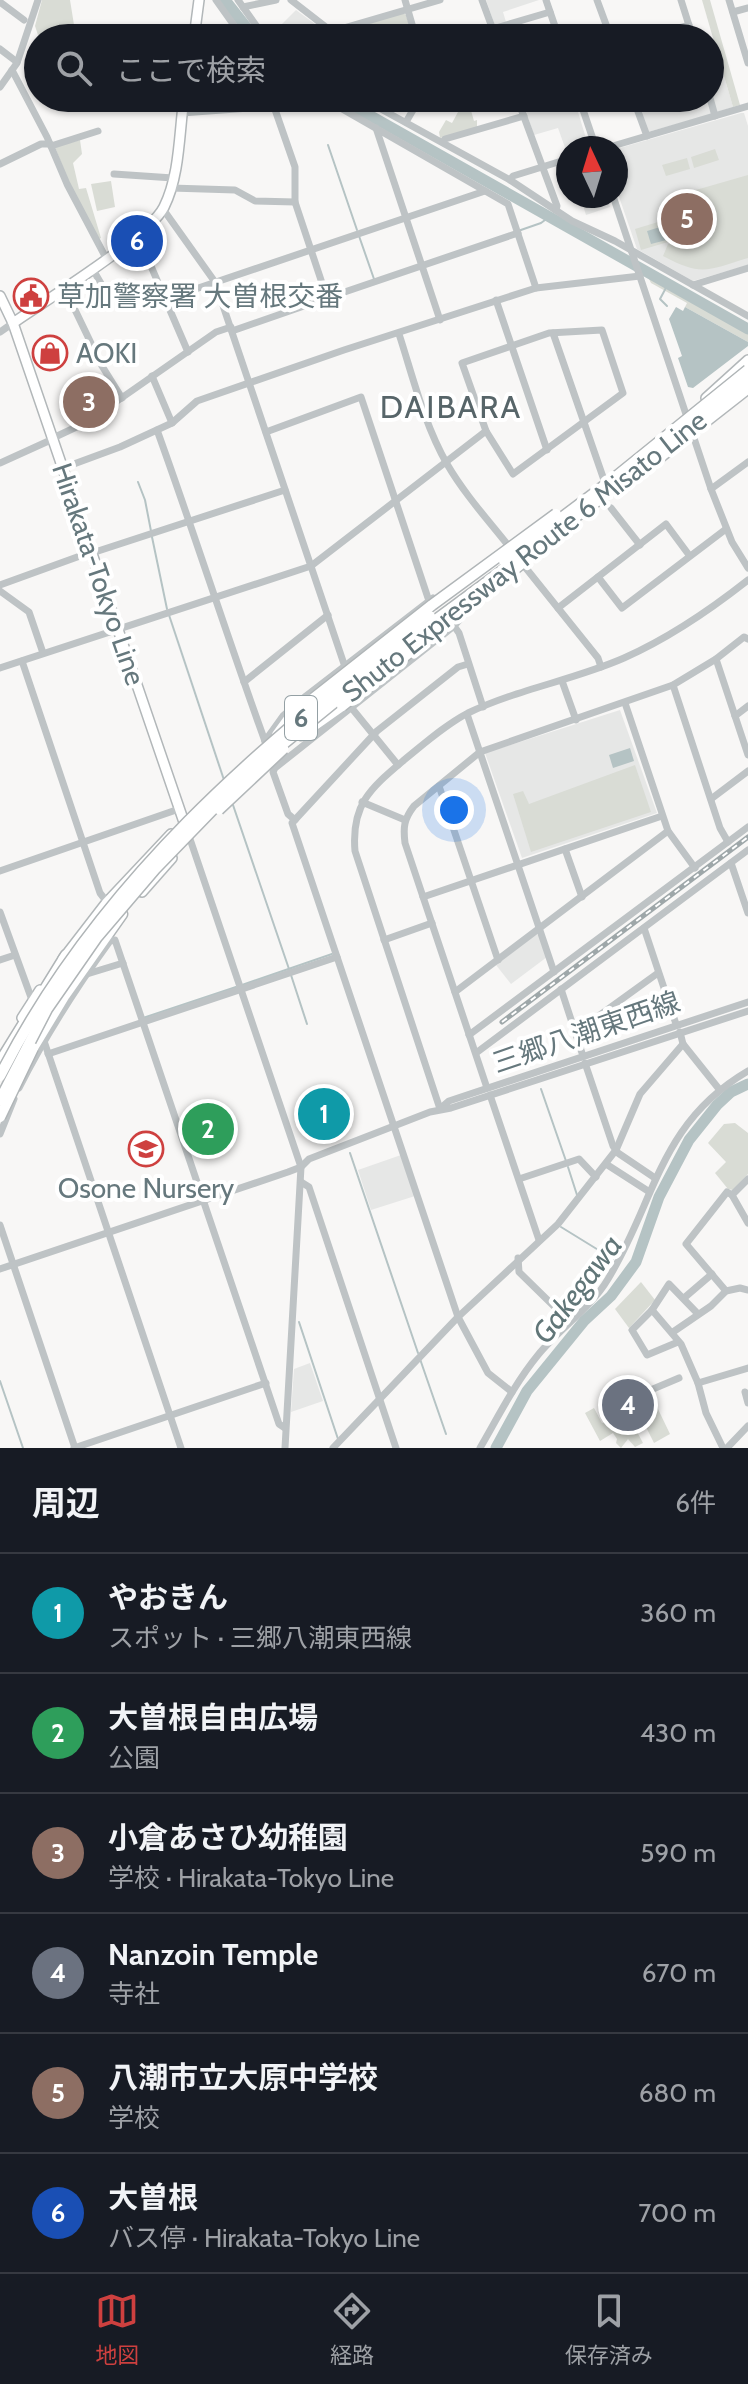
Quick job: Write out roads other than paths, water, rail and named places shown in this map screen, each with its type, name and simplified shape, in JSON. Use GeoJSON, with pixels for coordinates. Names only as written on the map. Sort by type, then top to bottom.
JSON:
{"type":"FeatureCollection","features":[{"type":"Feature","properties":{"kind":"highway","name":"Shuto Expressway Route 6 Misato Line"},"geometry":{"type":"LineString","coordinates":[[0,1076],[40,1004],[80,946],[134,879],[193,815],[276,739],[388,647],[612,480],[748,370]]}},
{"type":"Feature","properties":{"kind":"highway","name":"Shuto Expressway Route 6 Misato Line"},"geometry":{"type":"LineString","coordinates":[[0,1100],[47,1009],[75,967],[118,910],[206,815],[280,745],[433,622],[556,533],[748,381]]}},
{"type":"Feature","properties":{"kind":"highway"},"geometry":{"type":"LineString","coordinates":[[277,735],[290,717],[509,546],[674,430]]}},
{"type":"Feature","properties":{"kind":"highway"},"geometry":{"type":"LineString","coordinates":[[301,735],[346,706],[502,581],[556,533]]}},
{"type":"Feature","properties":{"kind":"highway"},"geometry":{"type":"LineString","coordinates":[[0,1117],[33,1048],[65,995],[112,937],[122,914]]}},
{"type":"Feature","properties":{"kind":"highway"},"geometry":{"type":"LineString","coordinates":[[0,1062],[66,955]]}},
{"type":"Feature","properties":{"kind":"main road"},"geometry":{"type":"LineString","coordinates":[[196,24],[199,0]]}},
{"type":"Feature","properties":{"kind":"main road"},"geometry":{"type":"LineString","coordinates":[[13,323],[154,222],[163,209],[172,183],[182,113]]}},
{"type":"Feature","properties":{"kind":"main road","name":"Hirakata-Tokyo Line"},"geometry":{"type":"LineString","coordinates":[[0,296],[13,323],[190,839]]}},
{"type":"Feature","properties":{"kind":"main road"},"geometry":{"type":"LineString","coordinates":[[0,1055],[32,1000],[107,902],[183,821],[265,743],[451,594],[687,415],[748,360]]}},
{"type":"Feature","properties":{"kind":"main road"},"geometry":{"type":"LineString","coordinates":[[0,1108],[13,1090],[54,1006],[122,914],[190,839],[301,735],[396,657],[748,389]]}},
{"type":"Feature","properties":{"kind":"street"},"geometry":{"type":"LineString","coordinates":[[30,24],[38,0]]}},
{"type":"Feature","properties":{"kind":"street"},"geometry":{"type":"LineString","coordinates":[[216,0],[233,24]]}},
{"type":"Feature","properties":{"kind":"street"},"geometry":{"type":"LineString","coordinates":[[255,24],[241,4],[276,0]]}},
{"type":"Feature","properties":{"kind":"street"},"geometry":{"type":"LineString","coordinates":[[291,0],[320,24]]}},
{"type":"Feature","properties":{"kind":"street"},"geometry":{"type":"LineString","coordinates":[[405,0],[412,24]]}},
{"type":"Feature","properties":{"kind":"street"},"geometry":{"type":"LineString","coordinates":[[354,24],[440,0]]}},
{"type":"Feature","properties":{"kind":"street"},"geometry":{"type":"LineString","coordinates":[[482,0],[491,24]]}},
{"type":"Feature","properties":{"kind":"street"},"geometry":{"type":"LineString","coordinates":[[546,0],[554,24]]}},
{"type":"Feature","properties":{"kind":"street"},"geometry":{"type":"LineString","coordinates":[[681,0],[689,24]]}},
{"type":"Feature","properties":{"kind":"street"},"geometry":{"type":"LineString","coordinates":[[729,0],[747,58]]}},
{"type":"Feature","properties":{"kind":"street"},"geometry":{"type":"LineString","coordinates":[[601,1],[607,24]]}},
{"type":"Feature","properties":{"kind":"street"},"geometry":{"type":"LineString","coordinates":[[1,4],[24,20]]}},
{"type":"Feature","properties":{"kind":"street"},"geometry":{"type":"LineString","coordinates":[[733,12],[748,8]]}},
{"type":"Feature","properties":{"kind":"street"},"geometry":{"type":"LineString","coordinates":[[510,24],[550,12]]}},
{"type":"Feature","properties":{"kind":"street"},"geometry":{"type":"LineString","coordinates":[[0,87],[17,62],[24,41]]}},
{"type":"Feature","properties":{"kind":"street"},"geometry":{"type":"LineString","coordinates":[[0,49],[17,62]]}},
{"type":"Feature","properties":{"kind":"street"},"geometry":{"type":"LineString","coordinates":[[12,70],[24,94]]}},
{"type":"Feature","properties":{"kind":"street"},"geometry":{"type":"LineString","coordinates":[[628,142],[748,106]]}},
{"type":"Feature","properties":{"kind":"street"},"geometry":{"type":"LineString","coordinates":[[33,112],[106,258]]}},
{"type":"Feature","properties":{"kind":"street"},"geometry":{"type":"LineString","coordinates":[[182,113],[190,112]]}},
{"type":"Feature","properties":{"kind":"street"},"geometry":{"type":"LineString","coordinates":[[276,112],[295,167],[295,202],[327,298]]}},
{"type":"Feature","properties":{"kind":"street"},"geometry":{"type":"LineString","coordinates":[[348,112],[508,204],[536,288]]}},
{"type":"Feature","properties":{"kind":"street"},"geometry":{"type":"LineString","coordinates":[[387,112],[748,316]]}},
{"type":"Feature","properties":{"kind":"street"},"geometry":{"type":"LineString","coordinates":[[406,122],[412,112]]}},
{"type":"Feature","properties":{"kind":"street"},"geometry":{"type":"LineString","coordinates":[[522,112],[556,210]]}},
{"type":"Feature","properties":{"kind":"street"},"geometry":{"type":"LineString","coordinates":[[584,112],[592,136]]}},
{"type":"Feature","properties":{"kind":"street"},"geometry":{"type":"LineString","coordinates":[[638,112],[647,136]]}},
{"type":"Feature","properties":{"kind":"street"},"geometry":{"type":"LineString","coordinates":[[714,112],[715,116]]}},
{"type":"Feature","properties":{"kind":"street"},"geometry":{"type":"LineString","coordinates":[[443,142],[524,116]]}},
{"type":"Feature","properties":{"kind":"street"},"geometry":{"type":"LineString","coordinates":[[376,128],[440,320]]}},
{"type":"Feature","properties":{"kind":"street"},"geometry":{"type":"LineString","coordinates":[[0,164],[41,144],[50,145],[97,130]]}},
{"type":"Feature","properties":{"kind":"street"},"geometry":{"type":"LineString","coordinates":[[510,180],[513,176],[556,163]]}},
{"type":"Feature","properties":{"kind":"street"},"geometry":{"type":"LineString","coordinates":[[114,174],[235,190],[255,201],[295,202]]}},
{"type":"Feature","properties":{"kind":"street"},"geometry":{"type":"LineString","coordinates":[[166,299],[485,191]]}},
{"type":"Feature","properties":{"kind":"street"},"geometry":{"type":"LineString","coordinates":[[617,208],[711,489],[726,529],[748,568]]}},
{"type":"Feature","properties":{"kind":"street"},"geometry":{"type":"LineString","coordinates":[[163,209],[215,282],[344,664]]}},
{"type":"Feature","properties":{"kind":"street"},"geometry":{"type":"LineString","coordinates":[[0,463],[87,422],[216,332],[518,233]]}},
{"type":"Feature","properties":{"kind":"street"},"geometry":{"type":"LineString","coordinates":[[138,236],[188,352]]}},
{"type":"Feature","properties":{"kind":"street"},"geometry":{"type":"LineString","coordinates":[[92,268],[106,292]]}},
{"type":"Feature","properties":{"kind":"street"},"geometry":{"type":"LineString","coordinates":[[693,285],[748,268]]}},
{"type":"Feature","properties":{"kind":"street"},"geometry":{"type":"LineString","coordinates":[[63,468],[172,423],[197,401],[496,300],[536,288],[640,276]]}},
{"type":"Feature","properties":{"kind":"street"},"geometry":{"type":"LineString","coordinates":[[64,287],[102,366],[122,398]]}},
{"type":"Feature","properties":{"kind":"street"},"geometry":{"type":"LineString","coordinates":[[496,300],[547,450]]}},
{"type":"Feature","properties":{"kind":"street"},"geometry":{"type":"LineString","coordinates":[[0,332],[13,323]]}},
{"type":"Feature","properties":{"kind":"street"},"geometry":{"type":"LineString","coordinates":[[602,330],[623,393],[584,425],[513,474],[486,431],[462,363],[553,333],[602,330]]}},
{"type":"Feature","properties":{"kind":"street"},"geometry":{"type":"LineString","coordinates":[[553,333],[604,480]]}},
{"type":"Feature","properties":{"kind":"street"},"geometry":{"type":"LineString","coordinates":[[399,334],[429,425],[446,461],[473,503],[598,658],[601,667]]}},
{"type":"Feature","properties":{"kind":"street"},"geometry":{"type":"LineString","coordinates":[[152,376],[172,423]]}},
{"type":"Feature","properties":{"kind":"street"},"geometry":{"type":"LineString","coordinates":[[266,432],[361,397],[429,601]]}},
{"type":"Feature","properties":{"kind":"street"},"geometry":{"type":"LineString","coordinates":[[157,430],[265,743]]}},
{"type":"Feature","properties":{"kind":"street"},"geometry":{"type":"LineString","coordinates":[[0,668],[311,566],[486,431]]}},
{"type":"Feature","properties":{"kind":"street"},"geometry":{"type":"LineString","coordinates":[[711,489],[748,462]]}},
{"type":"Feature","properties":{"kind":"street"},"geometry":{"type":"LineString","coordinates":[[43,653],[29,612],[0,588],[92,553],[285,490]]}},
{"type":"Feature","properties":{"kind":"street"},"geometry":{"type":"LineString","coordinates":[[611,508],[640,545]]}},
{"type":"Feature","properties":{"kind":"street"},"geometry":{"type":"LineString","coordinates":[[558,608],[666,524],[689,555]]}},
{"type":"Feature","properties":{"kind":"street"},"geometry":{"type":"LineString","coordinates":[[598,577],[622,608],[726,529]]}},
{"type":"Feature","properties":{"kind":"street"},"geometry":{"type":"LineString","coordinates":[[440,1109],[355,851],[354,828],[362,802],[372,788],[398,765],[467,714],[651,646],[695,619],[748,580]]}},
{"type":"Feature","properties":{"kind":"street"},"geometry":{"type":"LineString","coordinates":[[265,743],[283,716],[344,664],[429,601],[440,594],[451,594]]}},
{"type":"Feature","properties":{"kind":"street"},"geometry":{"type":"LineString","coordinates":[[295,820],[288,814],[273,772],[275,768],[346,706],[454,626],[468,611],[474,597]]}},
{"type":"Feature","properties":{"kind":"street"},"geometry":{"type":"LineString","coordinates":[[244,682],[328,615]]}},
{"type":"Feature","properties":{"kind":"street"},"geometry":{"type":"LineString","coordinates":[[454,626],[483,707]]}},
{"type":"Feature","properties":{"kind":"street"},"geometry":{"type":"LineString","coordinates":[[539,1240],[405,843],[405,820],[414,806],[480,752],[673,685],[716,659],[744,637],[748,639]]}},
{"type":"Feature","properties":{"kind":"street"},"geometry":{"type":"LineString","coordinates":[[396,657],[412,658]]}},
{"type":"Feature","properties":{"kind":"street"},"geometry":{"type":"LineString","coordinates":[[716,659],[746,740],[748,755]]}},
{"type":"Feature","properties":{"kind":"street"},"geometry":{"type":"LineString","coordinates":[[22,661],[100,893],[107,902]]}},
{"type":"Feature","properties":{"kind":"street"},"geometry":{"type":"LineString","coordinates":[[468,664],[458,667],[373,735],[292,823],[458,1317],[488,1373],[512,1392]]}},
{"type":"Feature","properties":{"kind":"street"},"geometry":{"type":"LineString","coordinates":[[562,681],[576,720]]}},
{"type":"Feature","properties":{"kind":"street"},"geometry":{"type":"LineString","coordinates":[[673,685],[720,828],[728,842]]}},
{"type":"Feature","properties":{"kind":"street"},"geometry":{"type":"LineString","coordinates":[[625,703],[668,831],[695,868]]}},
{"type":"Feature","properties":{"kind":"street"},"geometry":{"type":"LineString","coordinates":[[346,706],[398,765]]}},
{"type":"Feature","properties":{"kind":"street"},"geometry":{"type":"LineString","coordinates":[[735,716],[748,706]]}},
{"type":"Feature","properties":{"kind":"street"},"geometry":{"type":"LineString","coordinates":[[467,714],[554,972]]}},
{"type":"Feature","properties":{"kind":"street"},"geometry":{"type":"LineString","coordinates":[[711,799],[748,771]]}},
{"type":"Feature","properties":{"kind":"street"},"geometry":{"type":"LineString","coordinates":[[439,786],[498,960]]}},
{"type":"Feature","properties":{"kind":"street"},"geometry":{"type":"LineString","coordinates":[[362,802],[405,820]]}},
{"type":"Feature","properties":{"kind":"street"},"geometry":{"type":"LineString","coordinates":[[0,871],[179,809]]}},
{"type":"Feature","properties":{"kind":"street"},"geometry":{"type":"LineString","coordinates":[[423,897],[662,816]]}},
{"type":"Feature","properties":{"kind":"street"},"geometry":{"type":"LineString","coordinates":[[469,1035],[748,827]]}},
{"type":"Feature","properties":{"kind":"street"},"geometry":{"type":"LineString","coordinates":[[455,992],[668,831]]}},
{"type":"Feature","properties":{"kind":"street"},"geometry":{"type":"LineString","coordinates":[[190,839],[301,1167],[285,1448]]}},
{"type":"Feature","properties":{"kind":"street"},"geometry":{"type":"LineString","coordinates":[[565,849],[582,897]]}},
{"type":"Feature","properties":{"kind":"street"},"geometry":{"type":"LineString","coordinates":[[476,1053],[748,850]]}},
{"type":"Feature","properties":{"kind":"street"},"geometry":{"type":"LineString","coordinates":[[731,863],[748,910]]}},
{"type":"Feature","properties":{"kind":"street"},"geometry":{"type":"LineString","coordinates":[[0,912],[4,939],[15,955],[32,1000]]}},
{"type":"Feature","properties":{"kind":"street"},"geometry":{"type":"LineString","coordinates":[[384,940],[432,923]]}},
{"type":"Feature","properties":{"kind":"street"},"geometry":{"type":"LineString","coordinates":[[644,928],[683,1044],[719,1089]]}},
{"type":"Feature","properties":{"kind":"street"},"geometry":{"type":"LineString","coordinates":[[112,937],[144,1022],[279,1424],[285,1428]]}},
{"type":"Feature","properties":{"kind":"street"},"geometry":{"type":"LineString","coordinates":[[0,1134],[13,1090],[112,937]]}},
{"type":"Feature","properties":{"kind":"street"},"geometry":{"type":"LineString","coordinates":[[0,960],[15,955]]}},
{"type":"Feature","properties":{"kind":"street"},"geometry":{"type":"LineString","coordinates":[[48,1054],[337,957]]}},
{"type":"Feature","properties":{"kind":"street"},"geometry":{"type":"LineString","coordinates":[[86,974],[123,963]]}},
{"type":"Feature","properties":{"kind":"street"},"geometry":{"type":"LineString","coordinates":[[575,1033],[658,973]]}},
{"type":"Feature","properties":{"kind":"street"},"geometry":{"type":"LineString","coordinates":[[561,989],[616,1150],[655,1178]]}},
{"type":"Feature","properties":{"kind":"street","name":"三郷八潮東西線"},"geometry":{"type":"LineString","coordinates":[[0,1269],[301,1167],[309,1159],[395,1125],[748,1002]]}},
{"type":"Feature","properties":{"kind":"street","name":"三郷八潮東西線"},"geometry":{"type":"LineString","coordinates":[[678,1028],[748,1011]]}},
{"type":"Feature","properties":{"kind":"street"},"geometry":{"type":"LineString","coordinates":[[44,1040],[181,1448]]}},
{"type":"Feature","properties":{"kind":"street"},"geometry":{"type":"LineString","coordinates":[[333,1448],[458,1317],[558,1224],[616,1150],[640,1094],[683,1044]]}},
{"type":"Feature","properties":{"kind":"street"},"geometry":{"type":"LineString","coordinates":[[480,1448],[536,1357],[608,1279],[677,1136],[719,1089],[748,1071]]}},
{"type":"Feature","properties":{"kind":"street"},"geometry":{"type":"LineString","coordinates":[[519,1179],[579,1159],[596,1177]]}},
{"type":"Feature","properties":{"kind":"street"},"geometry":{"type":"LineString","coordinates":[[606,1164],[648,1191]]}},
{"type":"Feature","properties":{"kind":"street"},"geometry":{"type":"LineString","coordinates":[[732,1195],[748,1179]]}},
{"type":"Feature","properties":{"kind":"street"},"geometry":{"type":"LineString","coordinates":[[301,1182],[309,1187],[396,1448]]}},
{"type":"Feature","properties":{"kind":"street"},"geometry":{"type":"LineString","coordinates":[[726,1291],[686,1244],[727,1192],[745,1212],[748,1223]]}},
{"type":"Feature","properties":{"kind":"street"},"geometry":{"type":"LineString","coordinates":[[0,1225],[75,1448],[266,1383]]}},
{"type":"Feature","properties":{"kind":"street"},"geometry":{"type":"LineString","coordinates":[[518,1258],[519,1272],[569,1321]]}},
{"type":"Feature","properties":{"kind":"street"},"geometry":{"type":"LineString","coordinates":[[684,1298],[712,1274]]}},
{"type":"Feature","properties":{"kind":"street"},"geometry":{"type":"LineString","coordinates":[[678,1342],[647,1355],[632,1330],[652,1310],[669,1284],[698,1314]]}},
{"type":"Feature","properties":{"kind":"street"},"geometry":{"type":"LineString","coordinates":[[673,1332],[726,1291],[748,1290]]}},
{"type":"Feature","properties":{"kind":"street"},"geometry":{"type":"LineString","coordinates":[[652,1310],[673,1332],[698,1383],[706,1413],[725,1448],[748,1426]]}},
{"type":"Feature","properties":{"kind":"street"},"geometry":{"type":"LineString","coordinates":[[698,1383],[748,1368]]}},
{"type":"Feature","properties":{"kind":"street"},"geometry":{"type":"LineString","coordinates":[[653,1389],[679,1378]]}},
{"type":"Feature","properties":{"kind":"street"},"geometry":{"type":"LineString","coordinates":[[745,1392],[748,1403]]}},
{"type":"Feature","properties":{"kind":"waterway"},"geometry":{"type":"LineString","coordinates":[[225,0],[244,24]]}},
{"type":"Feature","properties":{"kind":"waterway"},"geometry":{"type":"LineString","coordinates":[[364,112],[748,329]]}},
{"type":"Feature","properties":{"kind":"waterway"},"geometry":{"type":"LineString","coordinates":[[328,145],[357,230]]}},
{"type":"Feature","properties":{"kind":"waterway"},"geometry":{"type":"LineString","coordinates":[[518,231],[549,217]]}},
{"type":"Feature","properties":{"kind":"waterway"},"geometry":{"type":"LineString","coordinates":[[359,236],[374,279]]}},
{"type":"Feature","properties":{"kind":"waterway"},"geometry":{"type":"LineString","coordinates":[[667,306],[660,299],[668,284]]}},
{"type":"Feature","properties":{"kind":"waterway"},"geometry":{"type":"LineString","coordinates":[[138,482],[151,531]]}},
{"type":"Feature","properties":{"kind":"waterway"},"geometry":{"type":"LineString","coordinates":[[152,537],[167,609]]}},
{"type":"Feature","properties":{"kind":"waterway"},"geometry":{"type":"LineString","coordinates":[[169,615],[224,780]]}},
{"type":"Feature","properties":{"kind":"waterway"},"geometry":{"type":"LineString","coordinates":[[233,805],[289,969]]}},
{"type":"Feature","properties":{"kind":"waterway"},"geometry":{"type":"LineString","coordinates":[[242,985],[332,954]]}},
{"type":"Feature","properties":{"kind":"waterway"},"geometry":{"type":"LineString","coordinates":[[291,975],[307,1024]]}},
{"type":"Feature","properties":{"kind":"waterway"},"geometry":{"type":"LineString","coordinates":[[143,1018],[236,987]]}},
{"type":"Feature","properties":{"kind":"waterway","name":"Gakegawa"},"geometry":{"type":"LineString","coordinates":[[496,1448],[527,1391],[584,1321],[611,1296],[636,1262],[659,1197],[689,1140],[717,1105],[731,1092],[748,1084]]}},
{"type":"Feature","properties":{"kind":"waterway"},"geometry":{"type":"LineString","coordinates":[[541,1089],[566,1161]]}},
{"type":"Feature","properties":{"kind":"waterway"},"geometry":{"type":"LineString","coordinates":[[350,1153],[418,1353]]}},
{"type":"Feature","properties":{"kind":"waterway"},"geometry":{"type":"LineString","coordinates":[[568,1167],[577,1195]]}},
{"type":"Feature","properties":{"kind":"waterway"},"geometry":{"type":"LineString","coordinates":[[561,1227],[613,1259]]}},
{"type":"Feature","properties":{"kind":"waterway"},"geometry":{"type":"LineString","coordinates":[[299,1322],[338,1439]]}},
{"type":"Feature","properties":{"kind":"waterway"},"geometry":{"type":"LineString","coordinates":[[420,1359],[446,1434]]}},
{"type":"Feature","properties":{"kind":"waterway"},"geometry":{"type":"LineString","coordinates":[[0,1381],[23,1448]]}},
{"type":"Feature","properties":{"kind":"railway"},"geometry":{"type":"LineString","coordinates":[[502,1022],[748,837]]}},
{"type":"Feature","properties":{"kind":"place","name":"八潮市立大原中学校"},"geometry":{"type":"Point","coordinates":[687,219]}},
{"type":"Feature","properties":{"kind":"place","name":"大曽根"},"geometry":{"type":"Point","coordinates":[137,241]}},
{"type":"Feature","properties":{"kind":"place","name":"草加警察署 大曽根交番"},"geometry":{"type":"Point","coordinates":[31,296]}},
{"type":"Feature","properties":{"kind":"place","name":"AOKI"},"geometry":{"type":"Point","coordinates":[50,353]}},
{"type":"Feature","properties":{"kind":"place","name":"小倉あさひ幼稚園"},"geometry":{"type":"Point","coordinates":[89,402]}},
{"type":"Feature","properties":{"kind":"place","name":"やおきん"},"geometry":{"type":"Point","coordinates":[324,1114]}},
{"type":"Feature","properties":{"kind":"place","name":"大曽根自由広場"},"geometry":{"type":"Point","coordinates":[208,1129]}},
{"type":"Feature","properties":{"kind":"place","name":"Osone Nursery"},"geometry":{"type":"Point","coordinates":[146,1149]}},
{"type":"Feature","properties":{"kind":"place","name":"Nanzoin Temple"},"geometry":{"type":"Point","coordinates":[628,1405]}},
{"type":"Feature","properties":{"kind":"district","name":"DAIBARA"},"geometry":{"type":"Point","coordinates":[451,406]}}]}
